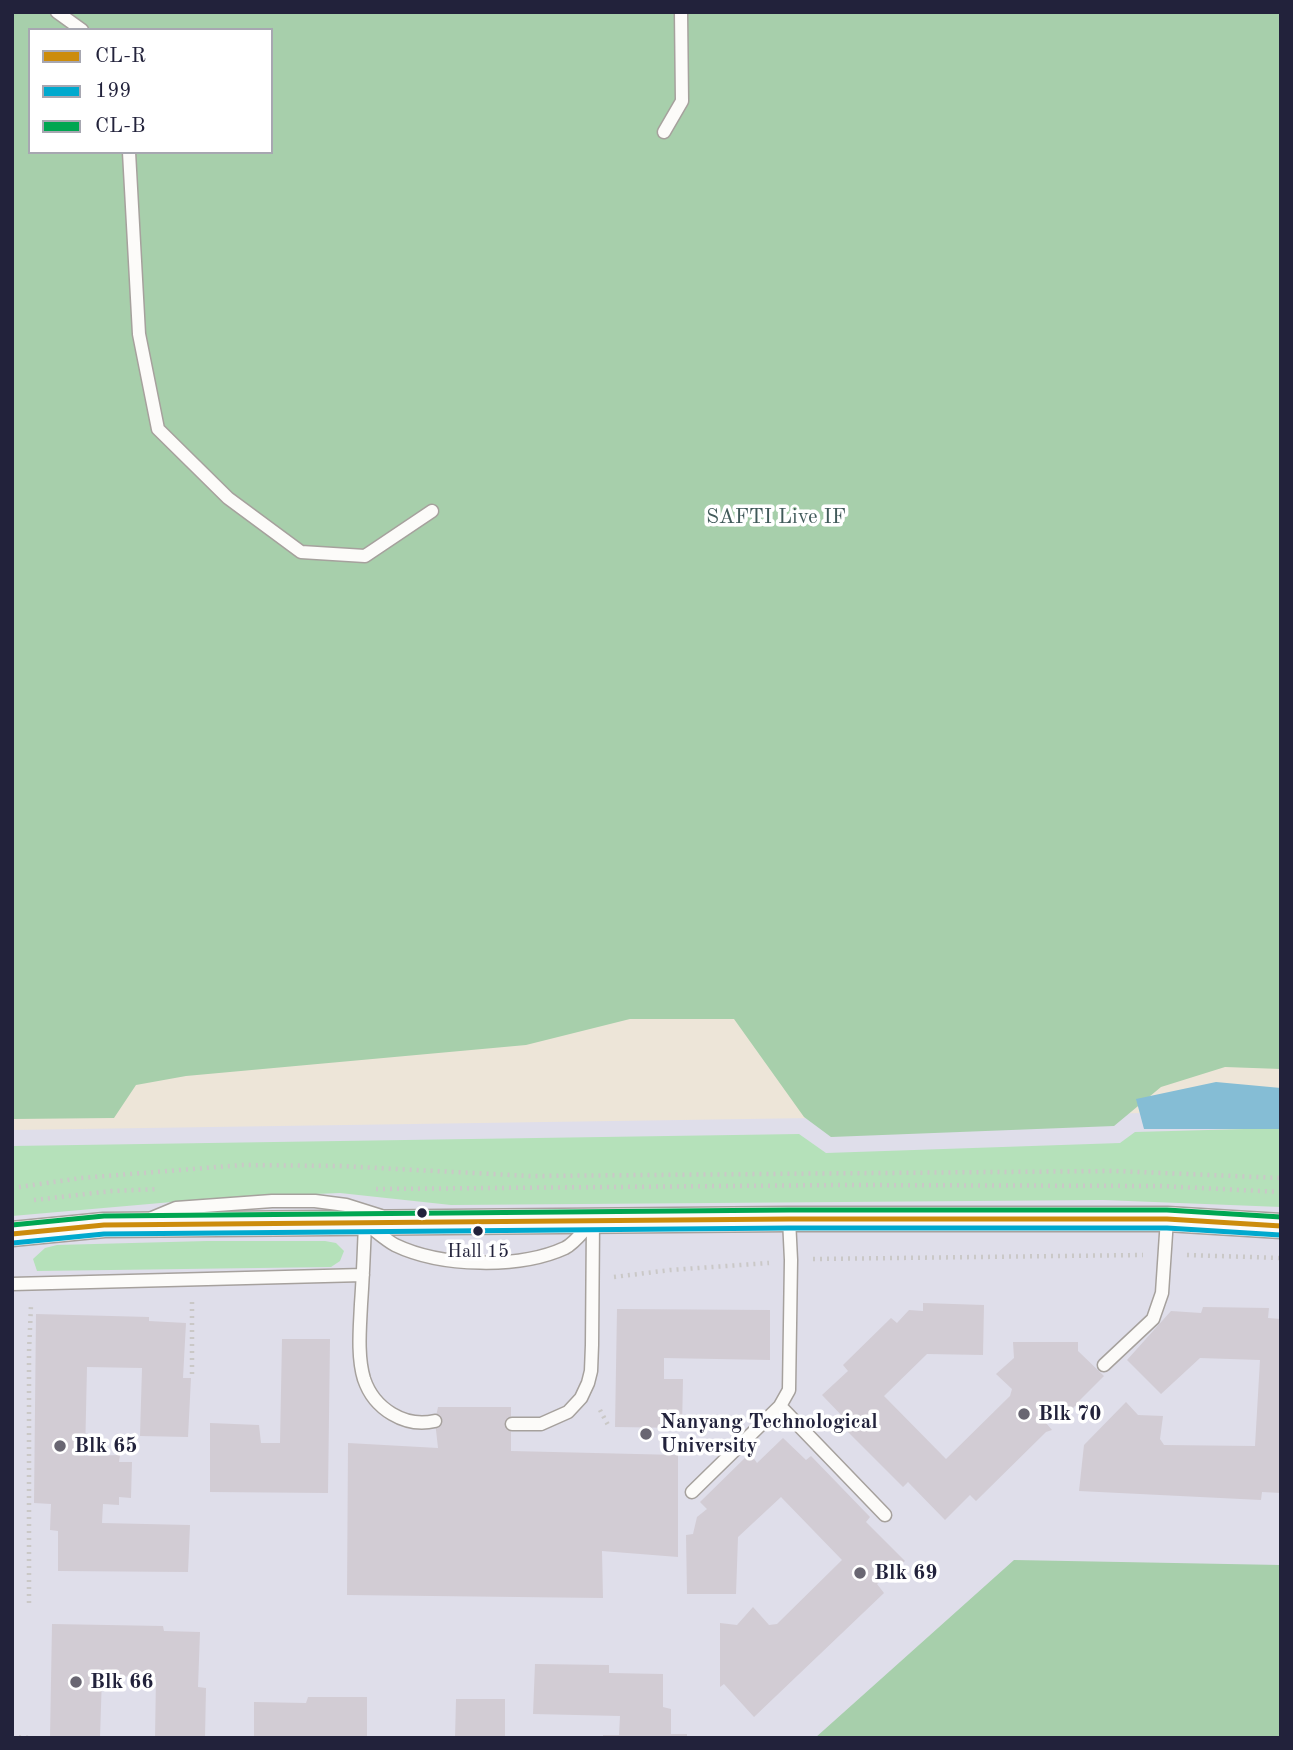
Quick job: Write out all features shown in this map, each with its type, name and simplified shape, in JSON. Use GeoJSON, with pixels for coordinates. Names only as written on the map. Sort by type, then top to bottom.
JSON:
{"type":"FeatureCollection","features":[{"type":"Feature","properties":{"kind":"street"},"geometry":{"type":"LineString","coordinates":[[12,1234],[104,1225],[789,1219],[1167,1219],[1281,1226]]}},
{"type":"Feature","properties":{"kind":"lane"},"geometry":{"type":"LineString","coordinates":[[57,12],[79,28]]}},
{"type":"Feature","properties":{"kind":"lane"},"geometry":{"type":"LineString","coordinates":[[664,132],[682,101],[681,12]]}},
{"type":"Feature","properties":{"kind":"lane"},"geometry":{"type":"LineString","coordinates":[[129,154],[139,334],[158,429],[228,498],[301,552],[365,556],[432,511]]}},
{"type":"Feature","properties":{"kind":"lane"},"geometry":{"type":"LineString","coordinates":[[135,1226],[176,1208],[272,1201],[315,1201],[346,1205],[405,1223]]}},
{"type":"Feature","properties":{"kind":"lane"},"geometry":{"type":"LineString","coordinates":[[692,1492],[780,1406],[789,1390],[792,1260],[789,1219]]}},
{"type":"Feature","properties":{"kind":"lane"},"geometry":{"type":"LineString","coordinates":[[1104,1365],[1153,1319],[1162,1293],[1167,1219]]}},
{"type":"Feature","properties":{"kind":"lane"},"geometry":{"type":"LineString","coordinates":[[365,1223],[395,1244],[429,1256],[476,1263],[528,1259],[567,1247],[593,1222]]}},
{"type":"Feature","properties":{"kind":"lane"},"geometry":{"type":"LineString","coordinates":[[512,1424],[541,1423],[553,1419],[568,1412],[581,1398],[591,1371],[593,1222]]}},
{"type":"Feature","properties":{"kind":"lane"},"geometry":{"type":"LineString","coordinates":[[365,1223],[360,1340],[364,1378],[382,1408],[414,1423],[435,1421]]}},
{"type":"Feature","properties":{"kind":"lane"},"geometry":{"type":"LineString","coordinates":[[12,1284],[363,1275]]}},
{"type":"Feature","properties":{"kind":"lane"},"geometry":{"type":"LineString","coordinates":[[780,1406],[886,1514]]}},
{"type":"Feature","properties":{"kind":"path"},"geometry":{"type":"LineString","coordinates":[[12,1188],[81,1178],[242,1165],[340,1166],[530,1176],[1115,1171],[1281,1178]]}},
{"type":"Feature","properties":{"kind":"path"},"geometry":{"type":"LineString","coordinates":[[369,1188],[1160,1186],[1281,1192]]}},
{"type":"Feature","properties":{"kind":"path"},"geometry":{"type":"LineString","coordinates":[[25,1201],[112,1191],[166,1189]]}},
{"type":"Feature","properties":{"kind":"path"},"geometry":{"type":"LineString","coordinates":[[592,1280],[670,1270],[792,1260],[1165,1255],[1281,1258]]}},
{"type":"Feature","properties":{"kind":"path"},"geometry":{"type":"LineString","coordinates":[[29,1603],[29,1352],[32,1282]]}},
{"type":"Feature","properties":{"kind":"path"},"geometry":{"type":"LineString","coordinates":[[192,1374],[193,1318]]}},
{"type":"Feature","properties":{"kind":"path"},"geometry":{"type":"LineString","coordinates":[[599,1409],[608,1425]]}},
{"type":"Feature","properties":{"kind":"path"},"geometry":{"type":"LineString","coordinates":[[689,1450],[712,1447]]}},
{"type":"Feature","properties":{"kind":"path"},"geometry":{"type":"LineString","coordinates":[[12,1737],[32,1738]]}},
{"type":"Feature","properties":{"kind":"shaded area","name":"Nanyang Technological University"},"geometry":{"type":"Polygon","coordinates":[[[1281,1111],[1281,1738],[12,1738],[12,1130],[1281,1111]]]}},
{"type":"Feature","properties":{"kind":"green space","name":"SAFTI Live IF"},"geometry":{"type":"Polygon","coordinates":[[[12,12],[1281,12],[1281,1069],[1225,1067],[1161,1087],[1114,1126],[831,1137],[804,1117],[734,1019],[630,1019],[526,1045],[186,1076],[136,1085],[114,1118],[12,1119],[12,12]]]}},
{"type":"Feature","properties":{"kind":"green space"},"geometry":{"type":"Polygon","coordinates":[[[1281,1128],[1281,1207],[1103,1200],[451,1205],[340,1193],[218,1198],[12,1216],[12,1146],[799,1134],[826,1153],[1120,1143],[1135,1132],[1281,1128]]]}},
{"type":"Feature","properties":{"kind":"green space"},"geometry":{"type":"Polygon","coordinates":[[[336,1243],[344,1251],[340,1261],[331,1267],[37,1271],[33,1259],[45,1248],[57,1245],[336,1243]]]}},
{"type":"Feature","properties":{"kind":"green space"},"geometry":{"type":"Polygon","coordinates":[[[1014,1560],[1281,1565],[1281,1738],[815,1738],[1014,1560]]]}},
{"type":"Feature","properties":{"kind":"water"},"geometry":{"type":"Polygon","coordinates":[[[1216,1082],[1281,1088],[1281,1129],[1144,1129],[1136,1099],[1216,1082]]]}},
{"type":"Feature","properties":{"kind":"building","name":"Blk 70"},"geometry":{"type":"Polygon","coordinates":[[[923,1303],[984,1305],[983,1355],[927,1354],[884,1396],[946,1459],[1010,1396],[1012,1389],[996,1374],[1014,1358],[1013,1342],[1078,1342],[1078,1351],[1104,1376],[1079,1401],[1078,1407],[1075,1406],[1064,1417],[1059,1412],[1046,1423],[1052,1430],[1046,1432],[976,1501],[970,1495],[945,1520],[908,1482],[903,1487],[843,1427],[847,1421],[822,1395],[848,1371],[843,1365],[891,1318],[897,1323],[909,1310],[923,1311],[923,1303]]]}},
{"type":"Feature","properties":{"kind":"building"},"geometry":{"type":"Polygon","coordinates":[[[1203,1307],[1269,1308],[1268,1318],[1281,1319],[1281,1493],[1262,1492],[1261,1500],[1079,1491],[1084,1445],[1126,1402],[1138,1415],[1163,1416],[1160,1439],[1164,1445],[1255,1446],[1260,1360],[1200,1358],[1161,1394],[1127,1360],[1171,1311],[1201,1313],[1203,1307]]]}},
{"type":"Feature","properties":{"kind":"building"},"geometry":{"type":"Polygon","coordinates":[[[617,1309],[770,1310],[770,1360],[664,1358],[664,1379],[683,1379],[682,1428],[615,1427],[617,1309]]]}},
{"type":"Feature","properties":{"kind":"building","name":"Blk 65"},"geometry":{"type":"Polygon","coordinates":[[[36,1314],[149,1317],[149,1321],[186,1323],[183,1378],[191,1378],[188,1437],[140,1436],[142,1368],[87,1367],[85,1456],[120,1455],[119,1462],[132,1462],[131,1498],[119,1497],[119,1505],[103,1504],[102,1523],[190,1525],[188,1572],[58,1571],[58,1531],[50,1530],[51,1504],[34,1503],[36,1314]]]}},
{"type":"Feature","properties":{"kind":"building"},"geometry":{"type":"Polygon","coordinates":[[[282,1339],[330,1339],[328,1493],[210,1492],[210,1423],[259,1425],[261,1443],[280,1443],[282,1339]]]}},
{"type":"Feature","properties":{"kind":"building"},"geometry":{"type":"Polygon","coordinates":[[[438,1407],[511,1407],[511,1451],[678,1455],[678,1557],[602,1551],[603,1598],[347,1595],[348,1443],[438,1448],[435,1421],[438,1407]]]}},
{"type":"Feature","properties":{"kind":"building","name":"Blk 69"},"geometry":{"type":"Polygon","coordinates":[[[783,1438],[806,1460],[811,1456],[870,1517],[866,1522],[905,1561],[877,1584],[884,1593],[754,1717],[724,1684],[720,1687],[720,1623],[737,1625],[753,1607],[769,1625],[777,1624],[842,1560],[781,1497],[738,1537],[736,1594],[687,1594],[686,1535],[693,1534],[697,1517],[707,1509],[700,1502],[750,1453],[757,1463],[783,1438]]]}},
{"type":"Feature","properties":{"kind":"building","name":"Blk 66"},"geometry":{"type":"Polygon","coordinates":[[[52,1624],[163,1626],[164,1631],[200,1632],[198,1687],[206,1688],[205,1738],[155,1738],[156,1677],[102,1676],[100,1738],[50,1738],[52,1624]]]}},
{"type":"Feature","properties":{"kind":"building"},"geometry":{"type":"Polygon","coordinates":[[[535,1664],[609,1665],[609,1673],[663,1674],[663,1707],[671,1709],[671,1734],[687,1734],[687,1738],[603,1738],[603,1735],[619,1735],[620,1716],[533,1714],[535,1664]]]}},
{"type":"Feature","properties":{"kind":"building"},"geometry":{"type":"Polygon","coordinates":[[[308,1697],[367,1697],[367,1738],[254,1738],[254,1702],[306,1703],[308,1697]]]}},
{"type":"Feature","properties":{"kind":"building"},"geometry":{"type":"Polygon","coordinates":[[[456,1699],[505,1699],[505,1738],[455,1738],[456,1699]]]}},
{"type":"Feature","properties":{"kind":"transit line","name":"CL-B"},"geometry":{"type":"LineString","coordinates":[[12,1225],[104,1216],[789,1210],[1167,1210],[1281,1217]]}},
{"type":"Feature","properties":{"kind":"transit line","name":"CL-R"},"geometry":{"type":"LineString","coordinates":[[12,1234],[104,1225],[789,1219],[1167,1219],[1281,1226]]}},
{"type":"Feature","properties":{"kind":"transit line","name":"199"},"geometry":{"type":"LineString","coordinates":[[13,1243],[104,1234],[789,1228],[1167,1228],[1280,1235]]}},
{"type":"Feature","properties":{"kind":"place","name":"Hall 15"},"geometry":{"type":"Point","coordinates":[478,1231]}},
{"type":"Feature","properties":{"kind":"place","name":"Blk 70"},"geometry":{"type":"Point","coordinates":[1024,1414]}},
{"type":"Feature","properties":{"kind":"place","name":"Nanyang Technological University"},"geometry":{"type":"Point","coordinates":[646,1434]}},
{"type":"Feature","properties":{"kind":"place","name":"Blk 65"},"geometry":{"type":"Point","coordinates":[60,1446]}},
{"type":"Feature","properties":{"kind":"place","name":"Blk 69"},"geometry":{"type":"Point","coordinates":[860,1573]}},
{"type":"Feature","properties":{"kind":"place","name":"Blk 66"},"geometry":{"type":"Point","coordinates":[76,1682]}}]}
